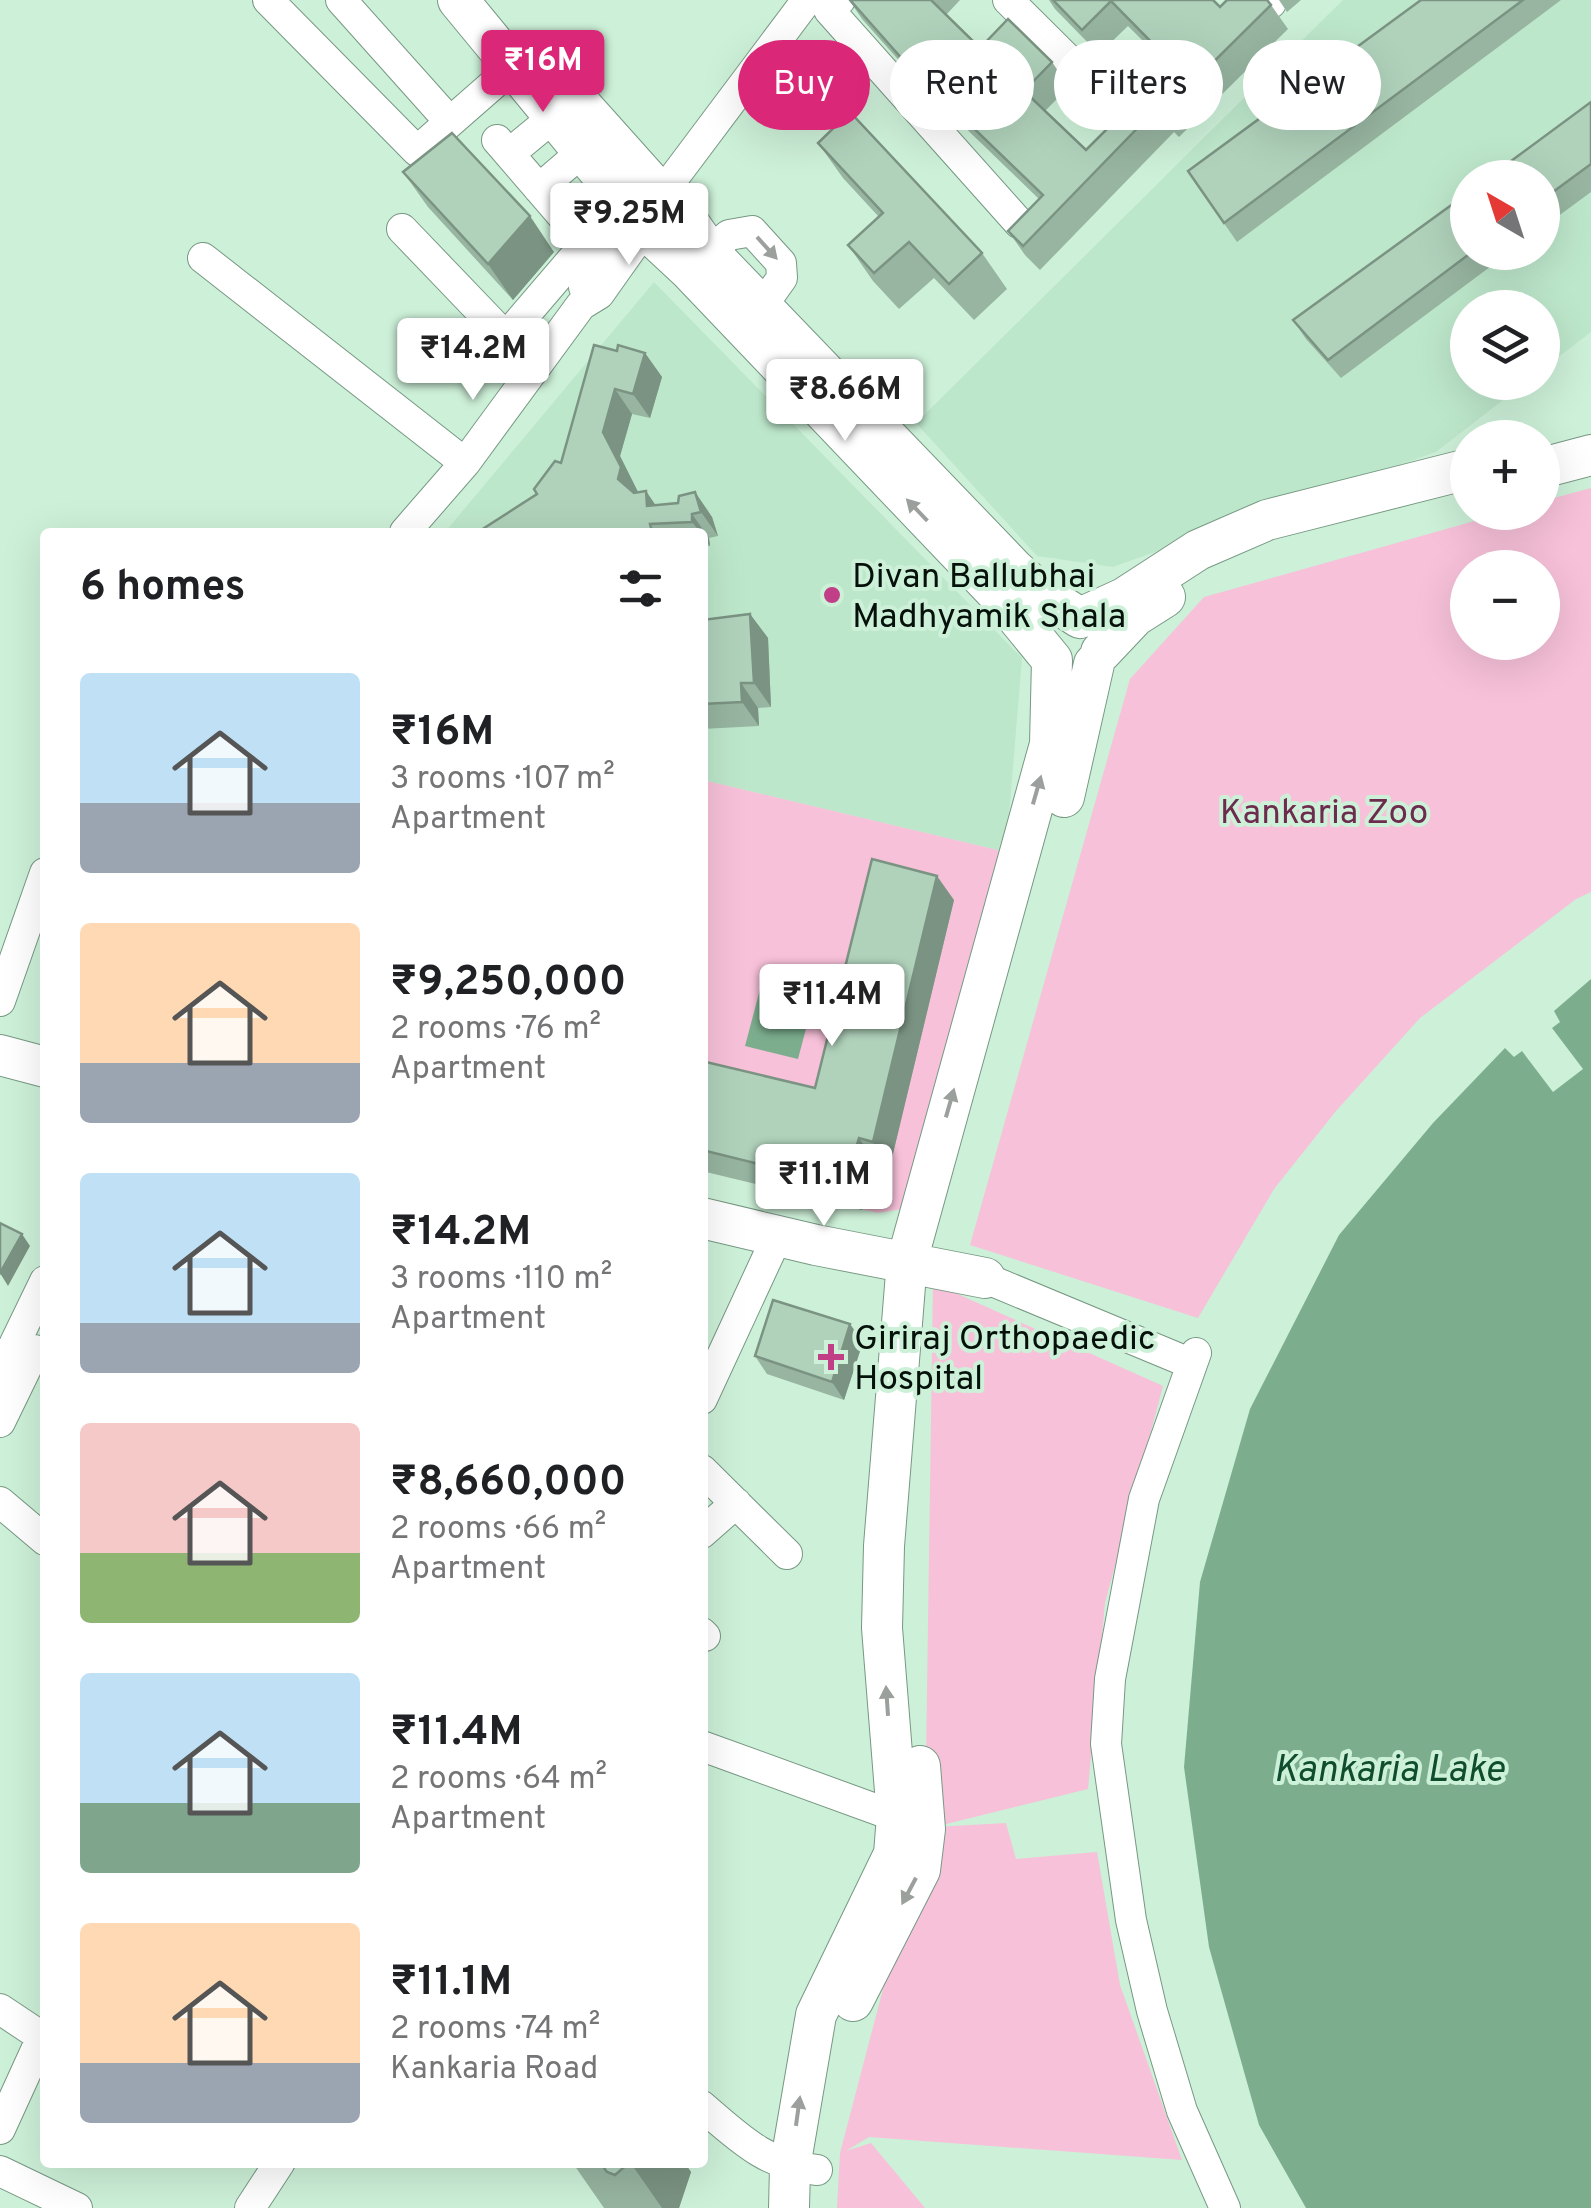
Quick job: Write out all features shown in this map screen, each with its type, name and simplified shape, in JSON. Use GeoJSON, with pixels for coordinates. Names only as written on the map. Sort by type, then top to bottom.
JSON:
{"type":"FeatureCollection","features":[{"type":"Feature","properties":{"kind":"main road"},"geometry":{"type":"LineString","coordinates":[[458,0],[583,150],[709,252],[1016,570],[1040,593],[1088,621],[1099,633],[1077,751],[920,1272]]}},
{"type":"Feature","properties":{"kind":"main road"},"geometry":{"type":"LineString","coordinates":[[492,0],[643,201],[690,271],[998,594],[1052,660],[1067,672],[1086,670],[1135,616],[1208,568],[1450,476]]}},
{"type":"Feature","properties":{"kind":"main road"},"geometry":{"type":"LineString","coordinates":[[1560,446],[1591,438]]}},
{"type":"Feature","properties":{"kind":"main road"},"geometry":{"type":"LineString","coordinates":[[1560,463],[1591,455]]}},
{"type":"Feature","properties":{"kind":"main road"},"geometry":{"type":"LineString","coordinates":[[788,2208],[808,2182],[843,2024],[920,1870],[911,1822],[910,1627],[920,1272],[1050,744],[1050,632],[1064,619],[1080,618],[1124,598],[1198,550],[1267,520],[1400,495],[1450,490]]}},
{"type":"Feature","properties":{"kind":"main road"},"geometry":{"type":"LineString","coordinates":[[0,1036],[40,1047]]}},
{"type":"Feature","properties":{"kind":"main road"},"geometry":{"type":"LineString","coordinates":[[0,1054],[40,1065]]}},
{"type":"Feature","properties":{"kind":"main road"},"geometry":{"type":"LineString","coordinates":[[708,1219],[920,1272]]}},
{"type":"Feature","properties":{"kind":"main road"},"geometry":{"type":"LineString","coordinates":[[708,1237],[770,1252],[985,1278]]}},
{"type":"Feature","properties":{"kind":"street"},"geometry":{"type":"LineString","coordinates":[[268,0],[417,151],[513,66]]}},
{"type":"Feature","properties":{"kind":"street"},"geometry":{"type":"LineString","coordinates":[[341,0],[450,122]]}},
{"type":"Feature","properties":{"kind":"street"},"geometry":{"type":"LineString","coordinates":[[409,528],[465,464],[582,305],[584,282],[643,201],[807,0]]}},
{"type":"Feature","properties":{"kind":"street"},"geometry":{"type":"LineString","coordinates":[[840,0],[829,10],[1019,224]]}},
{"type":"Feature","properties":{"kind":"street"},"geometry":{"type":"LineString","coordinates":[[1008,0],[1143,134]]}},
{"type":"Feature","properties":{"kind":"street"},"geometry":{"type":"LineString","coordinates":[[504,334],[512,330],[577,254],[578,234],[503,147],[555,116]]}},
{"type":"Feature","properties":{"kind":"street"},"geometry":{"type":"LineString","coordinates":[[539,189],[583,150]]}},
{"type":"Feature","properties":{"kind":"street"},"geometry":{"type":"LineString","coordinates":[[567,221],[643,201]]}},
{"type":"Feature","properties":{"kind":"street"},"geometry":{"type":"LineString","coordinates":[[402,228],[538,364]]}},
{"type":"Feature","properties":{"kind":"street"},"geometry":{"type":"LineString","coordinates":[[203,258],[465,464]]}},
{"type":"Feature","properties":{"kind":"street"},"geometry":{"type":"LineString","coordinates":[[0,1002],[40,887]]}},
{"type":"Feature","properties":{"kind":"street"},"geometry":{"type":"LineString","coordinates":[[708,1386],[770,1252]]}},
{"type":"Feature","properties":{"kind":"street"},"geometry":{"type":"LineString","coordinates":[[985,1278],[1194,1359],[1144,1499],[1110,1678],[1106,1744],[1131,1920],[1152,2011],[1182,2111],[1225,2208]]}},
{"type":"Feature","properties":{"kind":"street"},"geometry":{"type":"LineString","coordinates":[[0,1374],[40,1291]]}},
{"type":"Feature","properties":{"kind":"street"},"geometry":{"type":"LineString","coordinates":[[0,1422],[40,1339]]}},
{"type":"Feature","properties":{"kind":"street"},"geometry":{"type":"LineString","coordinates":[[708,1476],[787,1554]]}},
{"type":"Feature","properties":{"kind":"street"},"geometry":{"type":"LineString","coordinates":[[0,1502],[40,1536]]}},
{"type":"Feature","properties":{"kind":"street"},"geometry":{"type":"LineString","coordinates":[[708,1528],[736,1503]]}},
{"type":"Feature","properties":{"kind":"street"},"geometry":{"type":"LineString","coordinates":[[708,1748],[911,1822]]}},
{"type":"Feature","properties":{"kind":"street"},"geometry":{"type":"LineString","coordinates":[[2,2017],[40,2036]]}},
{"type":"Feature","properties":{"kind":"street"},"geometry":{"type":"LineString","coordinates":[[0,2130],[40,2041]]}},
{"type":"Feature","properties":{"kind":"street"},"geometry":{"type":"LineString","coordinates":[[708,2111],[746,2144],[808,2182]]}},
{"type":"Feature","properties":{"kind":"street"},"geometry":{"type":"LineString","coordinates":[[250,2208],[276,2168]]}},
{"type":"Feature","properties":{"kind":"street"},"geometry":{"type":"LineString","coordinates":[[0,2171],[76,2208]]}},
{"type":"Feature","properties":{"kind":"shaded area"},"geometry":{"type":"Polygon","coordinates":[[[1343,0],[1591,0],[1591,332],[1560,356],[1560,290],[1450,290],[1450,400],[1503,400],[1477,420],[1450,420],[1450,441],[1436,452],[1113,567],[1037,556],[916,423],[1212,130],[1223,130],[1223,119],[1243,99],[1243,130],[1381,130],[1381,40],[1303,40],[1343,0]]]}},
{"type":"Feature","properties":{"kind":"shaded area","name":"Divan Ballubhai Madhyamik Shala"},"geometry":{"type":"Polygon","coordinates":[[[654,282],[1022,658],[1006,852],[708,781],[708,528],[448,528],[654,282]]]}},
{"type":"Feature","properties":{"kind":"green space","name":"Kankaria Zoo"},"geometry":{"type":"Polygon","coordinates":[[[1591,488],[1591,892],[1576,899],[1420,1018],[1336,1111],[1274,1189],[1198,1318],[970,1245],[1130,679],[1204,597],[1450,528],[1560,530],[1560,496],[1591,488]]]}},
{"type":"Feature","properties":{"kind":"green space"},"geometry":{"type":"Polygon","coordinates":[[[708,781],[1006,852],[903,1209],[878,1213],[708,1172],[708,781]]]}},
{"type":"Feature","properties":{"kind":"green space"},"geometry":{"type":"Polygon","coordinates":[[[933,1283],[1163,1386],[1105,1603],[1088,1789],[934,1827],[1006,1823],[1016,1859],[1097,1852],[1120,1985],[1182,2160],[869,2137],[846,2151],[871,2143],[925,2208],[837,2208],[840,2153],[925,1829],[933,1283]]]}},
{"type":"Feature","properties":{"kind":"water"},"geometry":{"type":"Polygon","coordinates":[[[763,978],[816,991],[798,1059],[745,1046],[763,978]]]}},
{"type":"Feature","properties":{"kind":"water","name":"Kankaria Lake"},"geometry":{"type":"Polygon","coordinates":[[[1591,979],[1591,2208],[1306,2208],[1259,2125],[1209,1947],[1184,1767],[1200,1582],[1250,1409],[1339,1235],[1433,1123],[1505,1048],[1514,1057],[1522,1051],[1553,1092],[1583,1069],[1552,1028],[1560,1022],[1554,1011],[1591,979]]]}},
{"type":"Feature","properties":{"kind":"building"},"geometry":{"type":"Polygon","coordinates":[[[850,0],[931,0],[972,40],[890,40],[890,45],[850,0]]]}},
{"type":"Feature","properties":{"kind":"building"},"geometry":{"type":"Polygon","coordinates":[[[1053,0],[1213,0],[1220,7],[1227,0],[1267,0],[1271,5],[1223,53],[1223,40],[1149,40],[1111,1],[1082,30],[1053,0]]]}},
{"type":"Feature","properties":{"kind":"building"},"geometry":{"type":"Polygon","coordinates":[[[1421,0],[1523,0],[1381,106],[1381,40],[1366,40],[1421,0]]]}},
{"type":"Feature","properties":{"kind":"building"},"geometry":{"type":"Polygon","coordinates":[[[1008,19],[1029,40],[988,40],[1008,19]]]}},
{"type":"Feature","properties":{"kind":"building"},"geometry":{"type":"Polygon","coordinates":[[[1034,44],[1052,62],[1034,81],[1034,44]]]}},
{"type":"Feature","properties":{"kind":"building"},"geometry":{"type":"Polygon","coordinates":[[[1034,101],[1054,120],[1054,130],[1065,130],[1086,150],[1106,130],[1136,130],[1023,246],[1008,231],[1043,195],[976,130],[1034,130],[1034,101]]]}},
{"type":"Feature","properties":{"kind":"building"},"geometry":{"type":"Polygon","coordinates":[[[1591,102],[1591,164],[1560,187],[1560,160],[1512,160],[1591,102]]]}},
{"type":"Feature","properties":{"kind":"building"},"geometry":{"type":"Polygon","coordinates":[[[831,130],[867,130],[982,253],[949,284],[909,242],[874,273],[848,245],[883,213],[818,143],[831,130]]]}},
{"type":"Feature","properties":{"kind":"building"},"geometry":{"type":"Polygon","coordinates":[[[1244,130],[1349,130],[1224,223],[1188,171],[1244,130]]]}},
{"type":"Feature","properties":{"kind":"building"},"geometry":{"type":"Polygon","coordinates":[[[452,133],[530,216],[488,264],[403,172],[452,133]]]}},
{"type":"Feature","properties":{"kind":"building"},"geometry":{"type":"Polygon","coordinates":[[[1450,206],[1450,268],[1328,360],[1293,320],[1450,206]]]}},
{"type":"Feature","properties":{"kind":"building"},"geometry":{"type":"Polygon","coordinates":[[[594,345],[617,351],[618,345],[645,353],[633,394],[615,389],[603,432],[621,467],[618,479],[634,493],[646,491],[647,506],[678,503],[679,496],[695,492],[701,512],[692,514],[692,522],[650,524],[651,528],[484,528],[537,494],[534,489],[555,461],[561,463],[594,345]]]}},
{"type":"Feature","properties":{"kind":"building"},"geometry":{"type":"Polygon","coordinates":[[[750,614],[754,683],[741,683],[742,702],[708,704],[708,619],[750,614]]]}},
{"type":"Feature","properties":{"kind":"building"},"geometry":{"type":"Polygon","coordinates":[[[872,859],[937,876],[873,1142],[859,1138],[845,1185],[708,1151],[708,1062],[815,1088],[872,859]]]}},
{"type":"Feature","properties":{"kind":"building"},"geometry":{"type":"Polygon","coordinates":[[[0,1223],[22,1234],[0,1273],[0,1223]]]}},
{"type":"Feature","properties":{"kind":"building"},"geometry":{"type":"Polygon","coordinates":[[[773,1300],[850,1324],[832,1382],[755,1356],[773,1300]]]}},
{"type":"Feature","properties":{"kind":"building"},"geometry":{"type":"Polygon","coordinates":[[[604,2168],[623,2168],[615,2175],[604,2168]]]}},
{"type":"Feature","properties":{"kind":"place","name":"Divan Ballubhai Madhyamik Shala"},"geometry":{"type":"Point","coordinates":[832,595]}},
{"type":"Feature","properties":{"kind":"place","name":"Giriraj Orthopaedic Hospital"},"geometry":{"type":"Point","coordinates":[831,1357]}}]}
